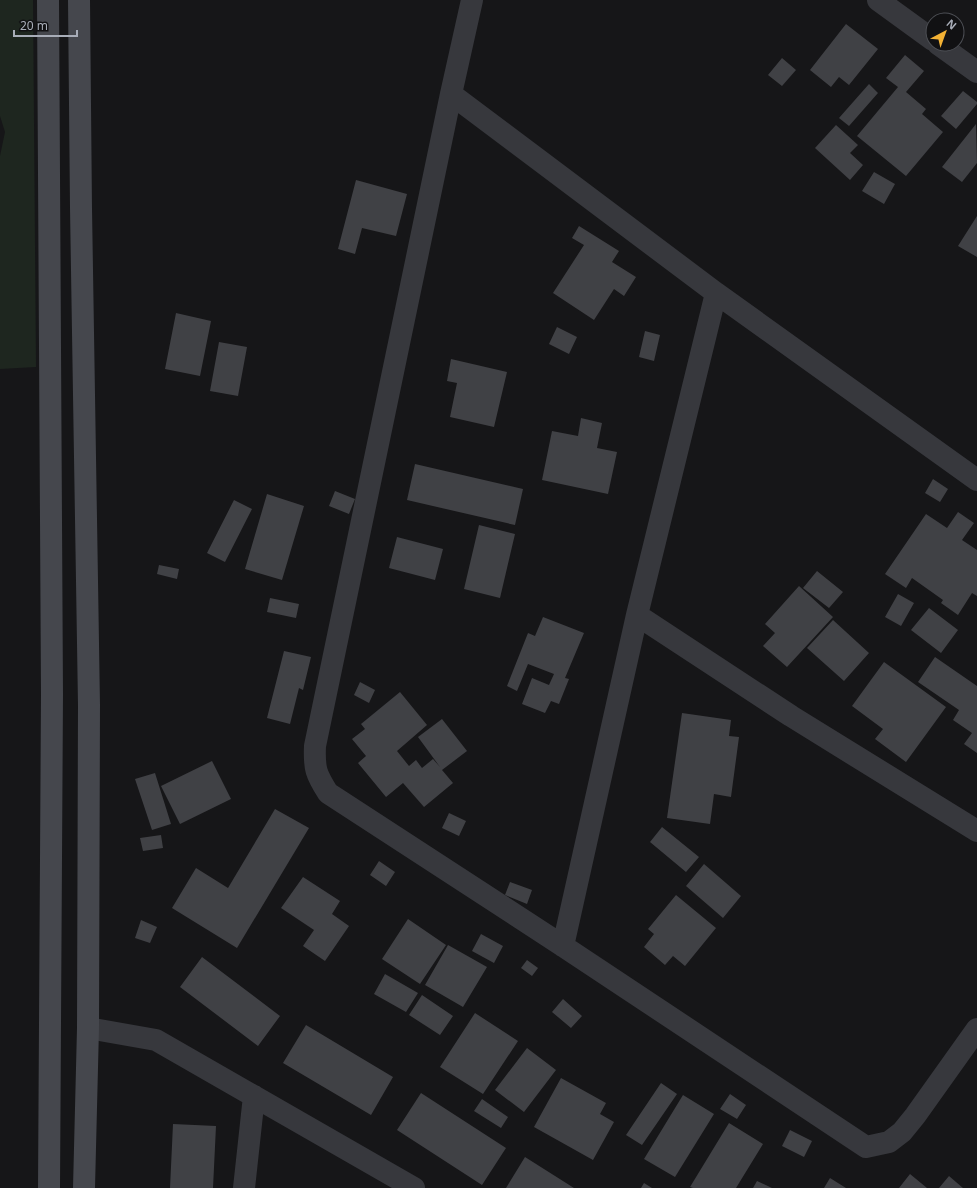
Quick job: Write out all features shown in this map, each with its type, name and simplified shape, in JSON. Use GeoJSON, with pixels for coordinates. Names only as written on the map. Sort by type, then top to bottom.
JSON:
{"type":"FeatureCollection","features":[{"type":"Feature","properties":{"kind":"main road"},"geometry":{"type":"LineString","coordinates":[[48,0],[52,678],[49,1188]]}},
{"type":"Feature","properties":{"kind":"main road"},"geometry":{"type":"LineString","coordinates":[[79,0],[81,208],[90,705],[88,1028],[84,1188]]}},
{"type":"Feature","properties":{"kind":"street"},"geometry":{"type":"LineString","coordinates":[[472,0],[315,746],[314,762],[317,775],[328,793],[563,946],[866,1147],[889,1142],[902,1132],[977,1029]]}},
{"type":"Feature","properties":{"kind":"street"},"geometry":{"type":"LineString","coordinates":[[878,0],[925,34]]}},
{"type":"Feature","properties":{"kind":"street"},"geometry":{"type":"LineString","coordinates":[[949,52],[977,72]]}},
{"type":"Feature","properties":{"kind":"street"},"geometry":{"type":"LineString","coordinates":[[451,94],[716,292],[977,480]]}},
{"type":"Feature","properties":{"kind":"street"},"geometry":{"type":"LineString","coordinates":[[563,946],[637,615],[716,292]]}},
{"type":"Feature","properties":{"kind":"street"},"geometry":{"type":"LineString","coordinates":[[637,615],[791,716],[977,831]]}},
{"type":"Feature","properties":{"kind":"street"},"geometry":{"type":"LineString","coordinates":[[88,1028],[156,1040],[414,1188]]}},
{"type":"Feature","properties":{"kind":"street"},"geometry":{"type":"LineString","coordinates":[[244,1188],[254,1096]]}},
{"type":"Feature","properties":{"kind":"shaded area"},"geometry":{"type":"Polygon","coordinates":[[[0,0],[33,0],[36,367],[0,369],[0,156],[5,132],[0,116],[0,0]]]}},
{"type":"Feature","properties":{"kind":"building"},"geometry":{"type":"Polygon","coordinates":[[[846,24],[878,49],[849,85],[839,77],[831,87],[810,70],[846,24]]]}},
{"type":"Feature","properties":{"kind":"building"},"geometry":{"type":"Polygon","coordinates":[[[905,55],[924,71],[906,92],[926,109],[922,114],[943,132],[906,176],[857,136],[898,87],[886,78],[905,55]]]}},
{"type":"Feature","properties":{"kind":"building"},"geometry":{"type":"Polygon","coordinates":[[[782,58],[796,70],[782,86],[768,75],[782,58]]]}},
{"type":"Feature","properties":{"kind":"building"},"geometry":{"type":"Polygon","coordinates":[[[869,84],[878,93],[849,126],[839,118],[869,84]]]}},
{"type":"Feature","properties":{"kind":"building"},"geometry":{"type":"Polygon","coordinates":[[[963,91],[977,102],[977,104],[956,129],[941,116],[963,91]]]}},
{"type":"Feature","properties":{"kind":"building"},"geometry":{"type":"Polygon","coordinates":[[[976,124],[977,163],[962,182],[942,167],[976,124]]]}},
{"type":"Feature","properties":{"kind":"building"},"geometry":{"type":"Polygon","coordinates":[[[836,125],[858,145],[850,153],[863,165],[850,180],[815,148],[836,125]]]}},
{"type":"Feature","properties":{"kind":"building"},"geometry":{"type":"Polygon","coordinates":[[[874,172],[895,184],[884,204],[862,191],[874,172]]]}},
{"type":"Feature","properties":{"kind":"building"},"geometry":{"type":"Polygon","coordinates":[[[356,180],[407,194],[396,236],[362,228],[355,254],[338,249],[356,180]]]}},
{"type":"Feature","properties":{"kind":"building"},"geometry":{"type":"Polygon","coordinates":[[[977,216],[977,257],[958,246],[977,216]]]}},
{"type":"Feature","properties":{"kind":"building"},"geometry":{"type":"Polygon","coordinates":[[[579,226],[619,251],[612,262],[636,277],[624,296],[614,289],[594,320],[553,293],[584,245],[572,238],[579,226]]]}},
{"type":"Feature","properties":{"kind":"building"},"geometry":{"type":"Polygon","coordinates":[[[176,313],[211,321],[200,376],[165,369],[176,313]]]}},
{"type":"Feature","properties":{"kind":"building"},"geometry":{"type":"Polygon","coordinates":[[[557,327],[577,337],[569,354],[549,344],[557,327]]]}},
{"type":"Feature","properties":{"kind":"building"},"geometry":{"type":"Polygon","coordinates":[[[645,331],[660,335],[654,361],[639,357],[645,331]]]}},
{"type":"Feature","properties":{"kind":"building"},"geometry":{"type":"Polygon","coordinates":[[[219,342],[247,347],[238,396],[210,391],[219,342]]]}},
{"type":"Feature","properties":{"kind":"building"},"geometry":{"type":"Polygon","coordinates":[[[451,359],[507,372],[494,427],[450,417],[457,383],[447,381],[451,359]]]}},
{"type":"Feature","properties":{"kind":"building"},"geometry":{"type":"Polygon","coordinates":[[[581,418],[602,423],[597,448],[617,452],[608,494],[542,480],[552,431],[578,436],[581,418]]]}},
{"type":"Feature","properties":{"kind":"building"},"geometry":{"type":"Polygon","coordinates":[[[415,464],[523,489],[515,525],[407,500],[415,464]]]}},
{"type":"Feature","properties":{"kind":"building"},"geometry":{"type":"Polygon","coordinates":[[[933,479],[948,489],[940,502],[925,493],[933,479]]]}},
{"type":"Feature","properties":{"kind":"building"},"geometry":{"type":"Polygon","coordinates":[[[335,491],[355,499],[349,514],[329,506],[335,491]]]}},
{"type":"Feature","properties":{"kind":"building"},"geometry":{"type":"Polygon","coordinates":[[[267,494],[304,506],[282,580],[245,569],[267,494]]]}},
{"type":"Feature","properties":{"kind":"building"},"geometry":{"type":"Polygon","coordinates":[[[234,500],[252,509],[225,562],[207,553],[234,500]]]}},
{"type":"Feature","properties":{"kind":"building"},"geometry":{"type":"Polygon","coordinates":[[[958,512],[974,523],[962,540],[977,550],[977,596],[972,593],[958,615],[941,603],[943,600],[912,578],[906,588],[885,574],[926,514],[947,528],[958,512]]]}},
{"type":"Feature","properties":{"kind":"building"},"geometry":{"type":"Polygon","coordinates":[[[479,525],[515,534],[500,598],[464,589],[479,525]]]}},
{"type":"Feature","properties":{"kind":"building"},"geometry":{"type":"Polygon","coordinates":[[[397,537],[443,549],[435,580],[389,568],[397,537]]]}},
{"type":"Feature","properties":{"kind":"building"},"geometry":{"type":"Polygon","coordinates":[[[159,565],[179,569],[177,579],[157,574],[159,565]]]}},
{"type":"Feature","properties":{"kind":"building"},"geometry":{"type":"Polygon","coordinates":[[[817,571],[843,592],[829,608],[803,588],[817,571]]]}},
{"type":"Feature","properties":{"kind":"building"},"geometry":{"type":"Polygon","coordinates":[[[799,586],[833,617],[787,667],[763,646],[775,633],[765,624],[799,586]]]}},
{"type":"Feature","properties":{"kind":"building"},"geometry":{"type":"Polygon","coordinates":[[[898,594],[914,603],[901,626],[885,617],[898,594]]]}},
{"type":"Feature","properties":{"kind":"building"},"geometry":{"type":"Polygon","coordinates":[[[270,598],[299,604],[296,618],[267,612],[270,598]]]}},
{"type":"Feature","properties":{"kind":"building"},"geometry":{"type":"Polygon","coordinates":[[[929,608],[958,630],[941,653],[911,630],[929,608]]]}},
{"type":"Feature","properties":{"kind":"building"},"geometry":{"type":"Polygon","coordinates":[[[543,617],[584,633],[565,678],[569,679],[559,704],[551,701],[545,713],[522,704],[532,678],[549,685],[554,674],[528,664],[517,691],[507,686],[528,633],[535,636],[543,617]]]}},
{"type":"Feature","properties":{"kind":"building"},"geometry":{"type":"Polygon","coordinates":[[[833,620],[869,653],[844,681],[807,648],[833,620]]]}},
{"type":"Feature","properties":{"kind":"building"},"geometry":{"type":"Polygon","coordinates":[[[284,651],[311,657],[303,690],[299,688],[290,724],[267,718],[284,651]]]}},
{"type":"Feature","properties":{"kind":"building"},"geometry":{"type":"Polygon","coordinates":[[[935,657],[977,686],[977,753],[964,744],[972,733],[953,720],[959,710],[918,682],[935,657]]]}},
{"type":"Feature","properties":{"kind":"building"},"geometry":{"type":"Polygon","coordinates":[[[884,662],[946,707],[906,762],[875,739],[883,729],[852,706],[884,662]]]}},
{"type":"Feature","properties":{"kind":"building"},"geometry":{"type":"Polygon","coordinates":[[[360,682],[375,690],[369,703],[354,695],[360,682]]]}},
{"type":"Feature","properties":{"kind":"building"},"geometry":{"type":"Polygon","coordinates":[[[400,692],[427,725],[397,751],[409,766],[416,760],[422,768],[433,759],[440,767],[418,737],[442,719],[467,751],[442,770],[453,783],[424,807],[403,783],[386,797],[358,763],[366,756],[352,739],[365,729],[361,724],[400,692]]]}},
{"type":"Feature","properties":{"kind":"building"},"geometry":{"type":"Polygon","coordinates":[[[682,713],[731,720],[729,736],[739,737],[731,797],[714,794],[710,824],[667,818],[682,713]]]}},
{"type":"Feature","properties":{"kind":"building"},"geometry":{"type":"Polygon","coordinates":[[[212,761],[231,799],[180,824],[161,786],[212,761]]]}},
{"type":"Feature","properties":{"kind":"building"},"geometry":{"type":"Polygon","coordinates":[[[155,773],[171,824],[152,830],[135,779],[155,773]]]}},
{"type":"Feature","properties":{"kind":"building"},"geometry":{"type":"Polygon","coordinates":[[[275,809],[309,828],[237,948],[172,908],[196,868],[228,888],[275,809]]]}},
{"type":"Feature","properties":{"kind":"building"},"geometry":{"type":"Polygon","coordinates":[[[449,813],[466,821],[459,836],[442,828],[449,813]]]}},
{"type":"Feature","properties":{"kind":"building"},"geometry":{"type":"Polygon","coordinates":[[[662,827],[699,857],[686,872],[650,842],[662,827]]]}},
{"type":"Feature","properties":{"kind":"building"},"geometry":{"type":"Polygon","coordinates":[[[161,835],[163,848],[143,851],[140,838],[161,835]]]}},
{"type":"Feature","properties":{"kind":"building"},"geometry":{"type":"Polygon","coordinates":[[[379,861],[395,872],[386,886],[370,875],[379,861]]]}},
{"type":"Feature","properties":{"kind":"building"},"geometry":{"type":"Polygon","coordinates":[[[704,864],[741,896],[723,918],[686,886],[704,864]]]}},
{"type":"Feature","properties":{"kind":"building"},"geometry":{"type":"Polygon","coordinates":[[[303,877],[340,901],[332,914],[349,926],[325,961],[303,946],[314,930],[281,908],[303,877]]]}},
{"type":"Feature","properties":{"kind":"building"},"geometry":{"type":"Polygon","coordinates":[[[510,882],[532,890],[527,904],[505,895],[510,882]]]}},
{"type":"Feature","properties":{"kind":"building"},"geometry":{"type":"Polygon","coordinates":[[[676,895],[716,928],[685,966],[673,956],[665,965],[644,947],[654,934],[648,929],[676,895]]]}},
{"type":"Feature","properties":{"kind":"building"},"geometry":{"type":"Polygon","coordinates":[[[408,919],[446,945],[420,984],[382,959],[408,919]]]}},
{"type":"Feature","properties":{"kind":"building"},"geometry":{"type":"Polygon","coordinates":[[[141,920],[157,927],[150,943],[135,938],[141,920]]]}},
{"type":"Feature","properties":{"kind":"building"},"geometry":{"type":"Polygon","coordinates":[[[481,934],[503,946],[494,963],[472,951],[481,934]]]}},
{"type":"Feature","properties":{"kind":"building"},"geometry":{"type":"Polygon","coordinates":[[[448,945],[487,967],[463,1007],[425,985],[448,945]]]}},
{"type":"Feature","properties":{"kind":"building"},"geometry":{"type":"Polygon","coordinates":[[[202,957],[280,1016],[258,1046],[180,987],[202,957]]]}},
{"type":"Feature","properties":{"kind":"building"},"geometry":{"type":"Polygon","coordinates":[[[527,960],[538,968],[532,976],[521,968],[527,960]]]}},
{"type":"Feature","properties":{"kind":"building"},"geometry":{"type":"Polygon","coordinates":[[[385,974],[418,993],[406,1012],[374,994],[385,974]]]}},
{"type":"Feature","properties":{"kind":"building"},"geometry":{"type":"Polygon","coordinates":[[[422,995],[453,1016],[440,1035],[409,1015],[422,995]]]}},
{"type":"Feature","properties":{"kind":"building"},"geometry":{"type":"Polygon","coordinates":[[[563,999],[582,1016],[571,1028],[552,1012],[563,999]]]}},
{"type":"Feature","properties":{"kind":"building"},"geometry":{"type":"Polygon","coordinates":[[[475,1013],[518,1041],[483,1094],[440,1067],[475,1013]]]}},
{"type":"Feature","properties":{"kind":"building"},"geometry":{"type":"Polygon","coordinates":[[[306,1025],[393,1077],[371,1115],[283,1063],[306,1025]]]}},
{"type":"Feature","properties":{"kind":"building"},"geometry":{"type":"Polygon","coordinates":[[[527,1048],[556,1070],[524,1112],[495,1090],[527,1048]]]}},
{"type":"Feature","properties":{"kind":"building"},"geometry":{"type":"Polygon","coordinates":[[[561,1078],[606,1103],[600,1114],[614,1122],[593,1160],[534,1127],[561,1078]]]}},
{"type":"Feature","properties":{"kind":"building"},"geometry":{"type":"Polygon","coordinates":[[[661,1083],[677,1094],[642,1145],[626,1135],[661,1083]]]}},
{"type":"Feature","properties":{"kind":"building"},"geometry":{"type":"Polygon","coordinates":[[[421,1093],[506,1148],[482,1185],[397,1130],[421,1093]]]}},
{"type":"Feature","properties":{"kind":"building"},"geometry":{"type":"Polygon","coordinates":[[[730,1094],[746,1105],[737,1119],[720,1109],[730,1094]]]}},
{"type":"Feature","properties":{"kind":"building"},"geometry":{"type":"Polygon","coordinates":[[[683,1095],[714,1114],[675,1177],[644,1159],[683,1095]]]}},
{"type":"Feature","properties":{"kind":"building"},"geometry":{"type":"Polygon","coordinates":[[[482,1099],[508,1117],[501,1128],[474,1111],[482,1099]]]}},
{"type":"Feature","properties":{"kind":"building"},"geometry":{"type":"Polygon","coordinates":[[[729,1123],[763,1144],[736,1188],[690,1187],[729,1123]]]}},
{"type":"Feature","properties":{"kind":"building"},"geometry":{"type":"Polygon","coordinates":[[[173,1124],[216,1126],[213,1188],[170,1188],[173,1124]]]}},
{"type":"Feature","properties":{"kind":"building"},"geometry":{"type":"Polygon","coordinates":[[[790,1130],[812,1141],[804,1157],[782,1146],[790,1130]]]}},
{"type":"Feature","properties":{"kind":"building"},"geometry":{"type":"Polygon","coordinates":[[[525,1157],[574,1188],[506,1188],[525,1157]]]}},
{"type":"Feature","properties":{"kind":"building"},"geometry":{"type":"Polygon","coordinates":[[[910,1174],[927,1188],[899,1188],[910,1174]]]}},
{"type":"Feature","properties":{"kind":"building"},"geometry":{"type":"Polygon","coordinates":[[[949,1176],[963,1188],[939,1188],[949,1176]]]}},
{"type":"Feature","properties":{"kind":"building"},"geometry":{"type":"Polygon","coordinates":[[[830,1178],[846,1188],[824,1188],[830,1178]]]}},
{"type":"Feature","properties":{"kind":"building"},"geometry":{"type":"Polygon","coordinates":[[[757,1181],[772,1188],[753,1188],[757,1181]]]}},
{"type":"Feature","properties":{"kind":"building"},"geometry":{"type":"Polygon","coordinates":[[[644,1183],[652,1188],[641,1188],[644,1183]]]}}]}
